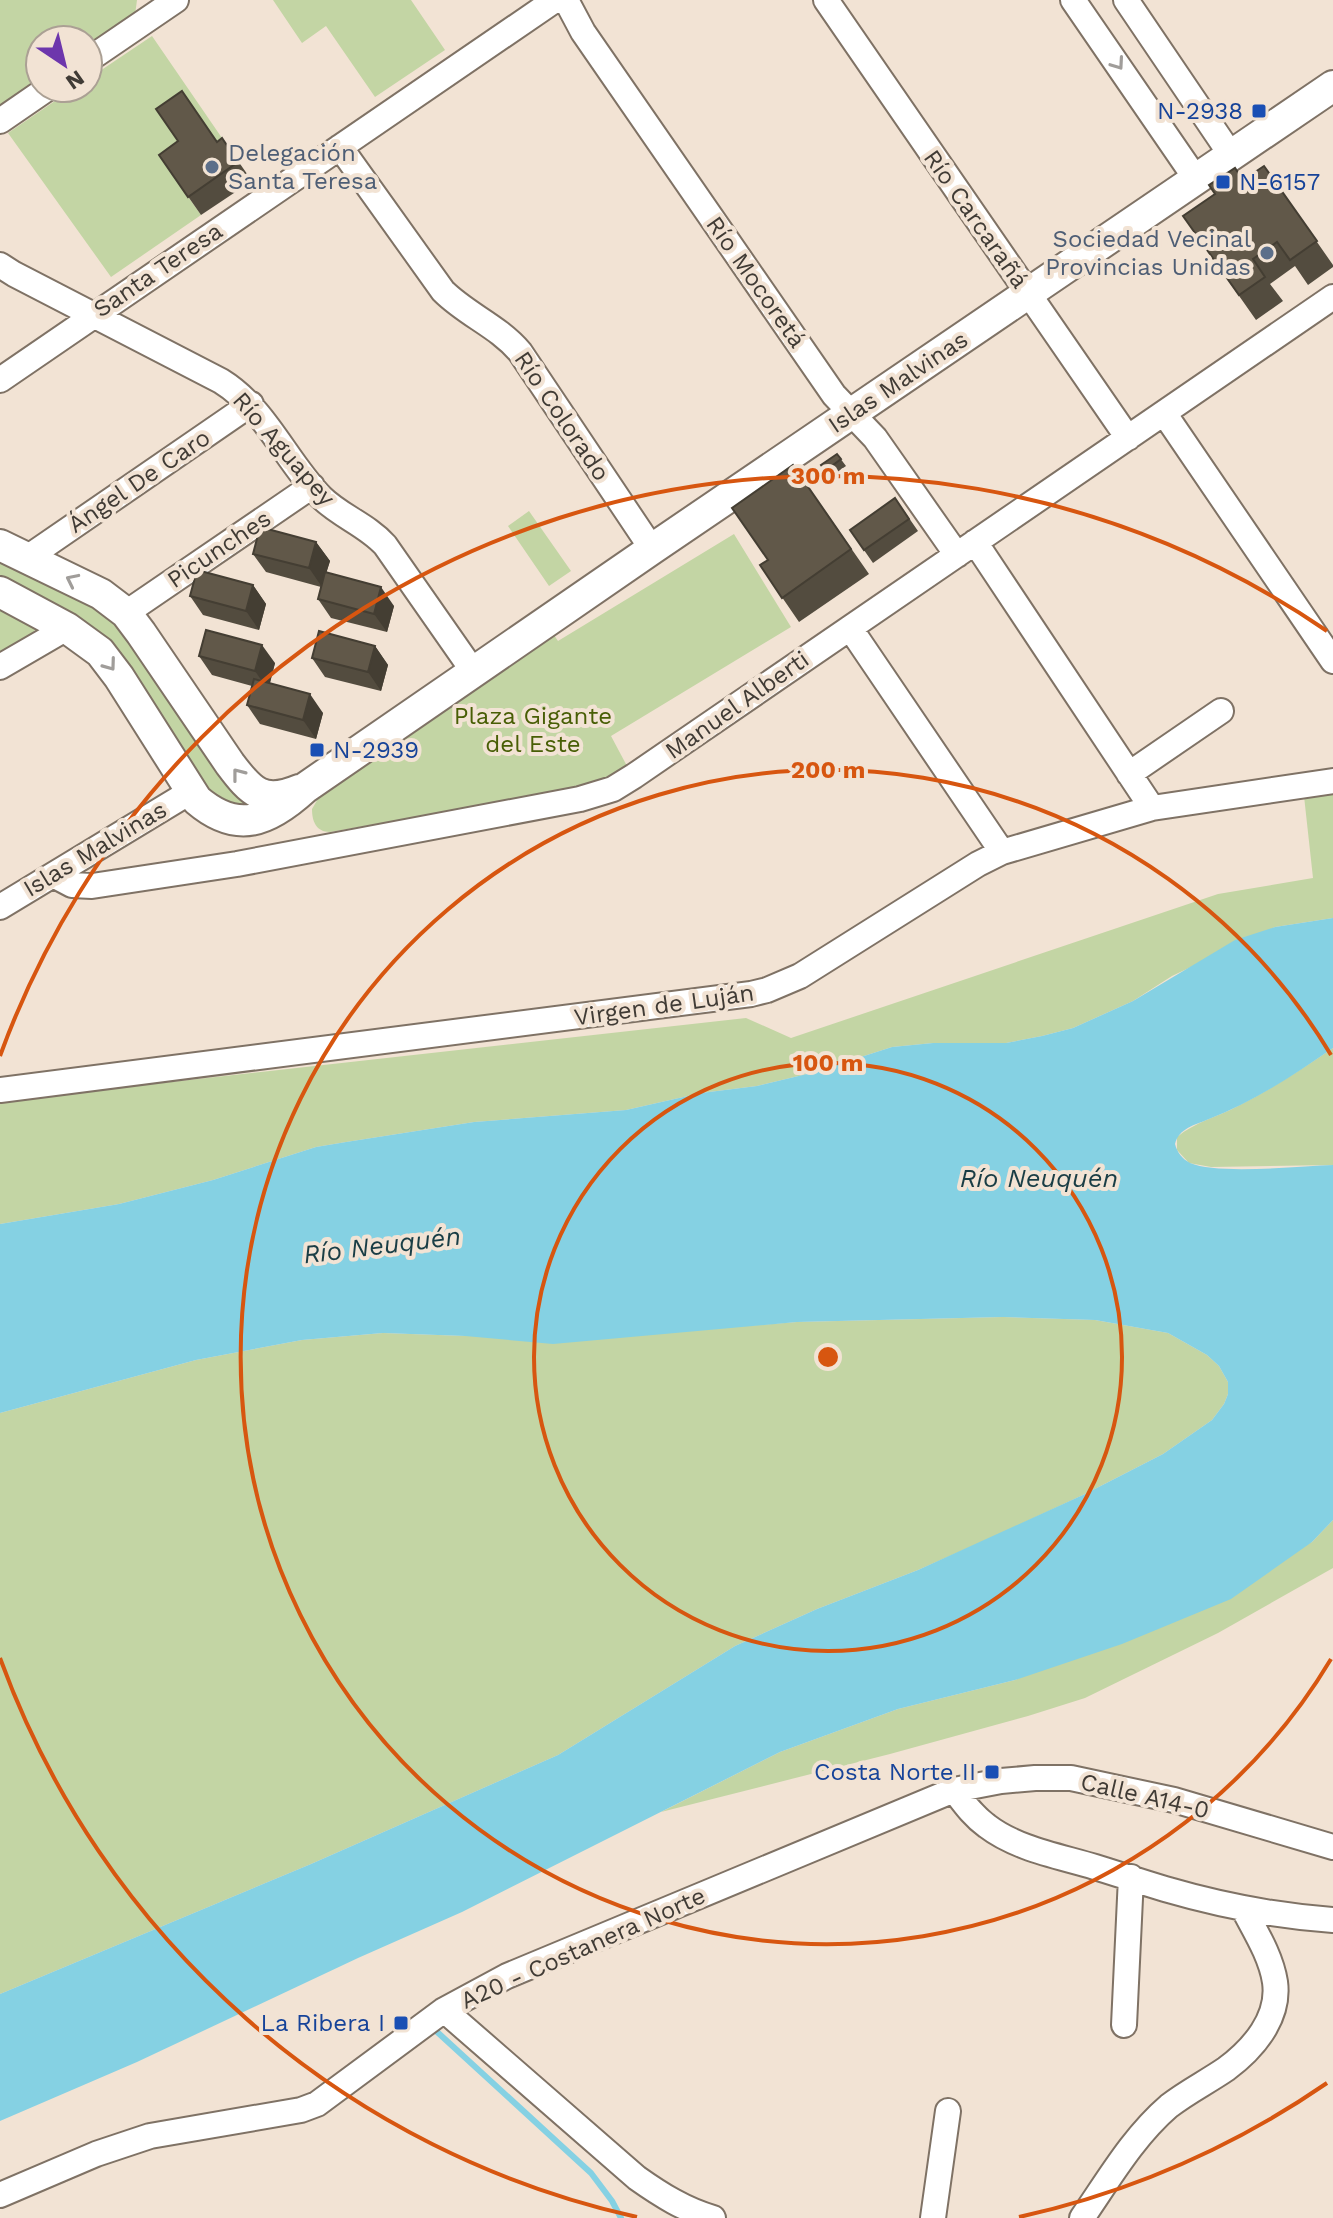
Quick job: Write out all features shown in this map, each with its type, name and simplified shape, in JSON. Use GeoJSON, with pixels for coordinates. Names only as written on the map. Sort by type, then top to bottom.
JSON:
{"type":"FeatureCollection","features":[{"type":"Feature","properties":{"kind":"main road","name":"Islas Malvinas"},"geometry":{"type":"LineString","coordinates":[[190,792],[206,808],[238,821],[251,821],[272,814],[473,671],[1333,86]]}},
{"type":"Feature","properties":{"kind":"main road"},"geometry":{"type":"LineString","coordinates":[[14,552],[101,594],[126,613],[245,784],[255,792],[276,797],[305,788]]}},
{"type":"Feature","properties":{"kind":"main road"},"geometry":{"type":"LineString","coordinates":[[0,592],[67,628],[100,652],[110,663],[190,792]]}},
{"type":"Feature","properties":{"kind":"street","name":"Santa Teresa"},"geometry":{"type":"LineString","coordinates":[[0,380],[555,0]]}},
{"type":"Feature","properties":{"kind":"street","name":"Río Mocoretá"},"geometry":{"type":"LineString","coordinates":[[566,0],[583,32],[834,395],[875,438],[966,548],[1152,808]]}},
{"type":"Feature","properties":{"kind":"street","name":"Río Carcarañá"},"geometry":{"type":"LineString","coordinates":[[826,0],[1128,438]]}},
{"type":"Feature","properties":{"kind":"street"},"geometry":{"type":"LineString","coordinates":[[1073,0],[1196,179]]}},
{"type":"Feature","properties":{"kind":"street"},"geometry":{"type":"LineString","coordinates":[[1126,0],[1231,155]]}},
{"type":"Feature","properties":{"kind":"street"},"geometry":{"type":"LineString","coordinates":[[104,49],[174,1]]}},
{"type":"Feature","properties":{"kind":"street"},"geometry":{"type":"LineString","coordinates":[[0,121],[25,104]]}},
{"type":"Feature","properties":{"kind":"street","name":"Río Colorado"},"geometry":{"type":"LineString","coordinates":[[340,147],[443,291],[462,308],[504,335],[520,352],[652,549]]}},
{"type":"Feature","properties":{"kind":"street","name":"Río Aguapey"},"geometry":{"type":"LineString","coordinates":[[0,265],[221,381],[243,396],[326,502],[370,530],[385,545],[473,671]]}},
{"type":"Feature","properties":{"kind":"street","name":"Manuel Alberti"},"geometry":{"type":"LineString","coordinates":[[53,875],[72,885],[107,884],[237,864],[596,795],[613,789],[1333,298]]}},
{"type":"Feature","properties":{"kind":"street","name":"Ángel De Caro"},"geometry":{"type":"LineString","coordinates":[[14,552],[251,404]]}},
{"type":"Feature","properties":{"kind":"street"},"geometry":{"type":"LineString","coordinates":[[1164,413],[1333,661]]}},
{"type":"Feature","properties":{"kind":"street","name":"Picunches"},"geometry":{"type":"LineString","coordinates":[[126,613],[312,486]]}},
{"type":"Feature","properties":{"kind":"street"},"geometry":{"type":"LineString","coordinates":[[0,667],[67,628]]}},
{"type":"Feature","properties":{"kind":"street"},"geometry":{"type":"LineString","coordinates":[[850,628],[1002,852]]}},
{"type":"Feature","properties":{"kind":"street"},"geometry":{"type":"LineString","coordinates":[[1129,774],[1221,711]]}},
{"type":"Feature","properties":{"kind":"street","name":"Virgen de Luján"},"geometry":{"type":"LineString","coordinates":[[0,1090],[751,994],[800,976],[1002,852],[1152,808],[1333,781]]}},
{"type":"Feature","properties":{"kind":"street","name":"Islas Malvinas"},"geometry":{"type":"LineString","coordinates":[[0,907],[190,792]]}},
{"type":"Feature","properties":{"kind":"street","name":"Calle A14-0"},"geometry":{"type":"LineString","coordinates":[[954,1790],[1001,1781],[1071,1778],[1174,1800],[1333,1847]]}},
{"type":"Feature","properties":{"kind":"street"},"geometry":{"type":"LineString","coordinates":[[954,1790],[977,1817],[1006,1838],[1030,1848],[1165,1889],[1243,1908],[1290,1917],[1333,1920]]}},
{"type":"Feature","properties":{"kind":"street","name":"A20 - Costanera Norte"},"geometry":{"type":"LineString","coordinates":[[0,2195],[96,2154],[150,2136],[301,2110],[317,2104],[444,2010],[507,1976],[954,1790]]}},
{"type":"Feature","properties":{"kind":"street"},"geometry":{"type":"LineString","coordinates":[[1124,2025],[1131,1877]]}},
{"type":"Feature","properties":{"kind":"street"},"geometry":{"type":"LineString","coordinates":[[1082,2218],[1147,2127],[1170,2106],[1250,2049],[1265,2028],[1274,2007],[1275,1983],[1267,1957],[1243,1908]]}},
{"type":"Feature","properties":{"kind":"street"},"geometry":{"type":"LineString","coordinates":[[444,2010],[637,2178],[667,2199],[713,2218]]}},
{"type":"Feature","properties":{"kind":"street"},"geometry":{"type":"LineString","coordinates":[[933,2218],[948,2111]]}},
{"type":"Feature","properties":{"kind":"green space"},"geometry":{"type":"Polygon","coordinates":[[[0,0],[137,0],[135,15],[104,35],[104,24],[24,24],[24,90],[0,106],[0,0]]]}},
{"type":"Feature","properties":{"kind":"green space"},"geometry":{"type":"Polygon","coordinates":[[[273,0],[411,0],[445,50],[375,97],[326,26],[302,43],[273,0]]]}},
{"type":"Feature","properties":{"kind":"green space"},"geometry":{"type":"Polygon","coordinates":[[[152,36],[235,157],[192,160],[172,174],[201,215],[111,277],[8,133],[51,104],[104,104],[104,68],[152,36]]]}},
{"type":"Feature","properties":{"kind":"green space"},"geometry":{"type":"Polygon","coordinates":[[[529,511],[571,571],[549,586],[508,526],[529,511]]]}},
{"type":"Feature","properties":{"kind":"green space","name":"Plaza Gigante del Este"},"geometry":{"type":"Polygon","coordinates":[[[734,534],[791,627],[611,736],[627,766],[602,783],[577,789],[330,832],[316,825],[312,809],[319,797],[554,635],[558,641],[734,534]]]}},
{"type":"Feature","properties":{"kind":"green space"},"geometry":{"type":"Polygon","coordinates":[[[0,557],[103,605],[251,800],[248,810],[214,802],[112,652],[0,580],[0,557]]]}},
{"type":"Feature","properties":{"kind":"green space"},"geometry":{"type":"Polygon","coordinates":[[[0,606],[36,628],[6,653],[0,652],[0,606]]]}},
{"type":"Feature","properties":{"kind":"green space"},"geometry":{"type":"Polygon","coordinates":[[[1333,792],[1333,918],[1275,927],[1172,976],[1133,1001],[1073,1028],[1006,1043],[933,1043],[892,1047],[811,1073],[757,1086],[701,1093],[626,1110],[474,1122],[316,1147],[213,1180],[119,1204],[0,1224],[0,1101],[746,1018],[791,1038],[1218,894],[1313,878],[1304,796],[1333,792]]]}},
{"type":"Feature","properties":{"kind":"green space"},"geometry":{"type":"Polygon","coordinates":[[[1333,1048],[1333,1165],[1211,1167],[1189,1163],[1177,1150],[1177,1137],[1184,1132],[1262,1093],[1333,1048]]]}},
{"type":"Feature","properties":{"kind":"green space"},"geometry":{"type":"Polygon","coordinates":[[[1003,1317],[1095,1320],[1168,1333],[1207,1355],[1219,1366],[1228,1382],[1228,1394],[1212,1420],[1163,1454],[995,1536],[735,1646],[558,1755],[311,1864],[0,1994],[0,1413],[196,1360],[302,1340],[383,1333],[465,1336],[680,1331],[797,1322],[1003,1317]]]}},
{"type":"Feature","properties":{"kind":"green space"},"geometry":{"type":"Polygon","coordinates":[[[1333,1520],[1333,1568],[1218,1633],[1085,1698],[890,1754],[661,1812],[780,1752],[898,1709],[1015,1680],[1312,1542],[1333,1520]]]}},
{"type":"Feature","properties":{"kind":"water","name":"Río Neuquén"},"geometry":{"type":"Polygon","coordinates":[[[1333,918],[1333,1048],[1257,1096],[1188,1128],[1180,1134],[1175,1144],[1185,1159],[1203,1167],[1239,1169],[1333,1165],[1333,1520],[1312,1542],[1231,1599],[1122,1644],[1015,1680],[898,1709],[780,1752],[462,1912],[137,2062],[0,2121],[0,1994],[311,1864],[558,1755],[735,1646],[817,1609],[918,1570],[1085,1494],[1163,1454],[1212,1420],[1224,1404],[1228,1382],[1219,1366],[1207,1355],[1168,1333],[1095,1320],[1003,1317],[797,1322],[553,1344],[383,1333],[302,1340],[196,1360],[0,1413],[0,1224],[119,1204],[213,1180],[316,1147],[474,1122],[626,1110],[701,1093],[757,1086],[811,1073],[892,1047],[933,1043],[1006,1043],[1042,1036],[1073,1028],[1133,1001],[1235,940],[1275,927],[1333,918]]]}},
{"type":"Feature","properties":{"kind":"building","name":"Delegación Santa Teresa"},"geometry":{"type":"Polygon","coordinates":[[[182,91],[217,142],[222,138],[238,162],[188,197],[159,155],[178,141],[156,109],[182,91]]]}},
{"type":"Feature","properties":{"kind":"building","name":"Sociedad Vecinal Provincias Unidas"},"geometry":{"type":"Polygon","coordinates":[[[1264,166],[1317,241],[1290,260],[1277,242],[1253,259],[1265,277],[1239,295],[1183,216],[1215,194],[1209,185],[1235,168],[1243,180],[1264,166]]]}},
{"type":"Feature","properties":{"kind":"building"},"geometry":{"type":"Polygon","coordinates":[[[837,454],[841,459],[825,471],[821,465],[837,454]]]}},
{"type":"Feature","properties":{"kind":"building"},"geometry":{"type":"Polygon","coordinates":[[[793,465],[851,549],[782,598],[760,565],[768,560],[732,508],[793,465]]]}},
{"type":"Feature","properties":{"kind":"building"},"geometry":{"type":"Polygon","coordinates":[[[895,498],[909,519],[864,550],[850,530],[895,498]]]}},
{"type":"Feature","properties":{"kind":"building"},"geometry":{"type":"Polygon","coordinates":[[[260,527],[316,542],[309,568],[253,554],[260,527]]]}},
{"type":"Feature","properties":{"kind":"building"},"geometry":{"type":"Polygon","coordinates":[[[197,570],[253,585],[246,611],[190,596],[197,570]]]}},
{"type":"Feature","properties":{"kind":"building"},"geometry":{"type":"Polygon","coordinates":[[[325,572],[381,587],[374,614],[318,599],[325,572]]]}},
{"type":"Feature","properties":{"kind":"building"},"geometry":{"type":"Polygon","coordinates":[[[206,630],[262,645],[255,671],[199,656],[206,630]]]}},
{"type":"Feature","properties":{"kind":"building"},"geometry":{"type":"Polygon","coordinates":[[[319,631],[375,646],[368,672],[312,658],[319,631]]]}},
{"type":"Feature","properties":{"kind":"building"},"geometry":{"type":"Polygon","coordinates":[[[254,679],[310,694],[303,720],[247,705],[254,679]]]}},
{"type":"Feature","properties":{"kind":"waterway"},"geometry":{"type":"LineString","coordinates":[[435,2030],[591,2173],[621,2218]]}},
{"type":"Feature","properties":{"kind":"place","name":"N-2938"},"geometry":{"type":"Point","coordinates":[1259,111]}},
{"type":"Feature","properties":{"kind":"place","name":"Delegación Santa Teresa"},"geometry":{"type":"Point","coordinates":[212,167]}},
{"type":"Feature","properties":{"kind":"place","name":"N-6157"},"geometry":{"type":"Point","coordinates":[1223,182]}},
{"type":"Feature","properties":{"kind":"place","name":"Sociedad Vecinal Provincias Unidas"},"geometry":{"type":"Point","coordinates":[1267,253]}},
{"type":"Feature","properties":{"kind":"place","name":"N-2939"},"geometry":{"type":"Point","coordinates":[317,750]}},
{"type":"Feature","properties":{"kind":"place","name":"Costa Norte II"},"geometry":{"type":"Point","coordinates":[992,1772]}},
{"type":"Feature","properties":{"kind":"place","name":"La Ribera I"},"geometry":{"type":"Point","coordinates":[401,2023]}}]}
